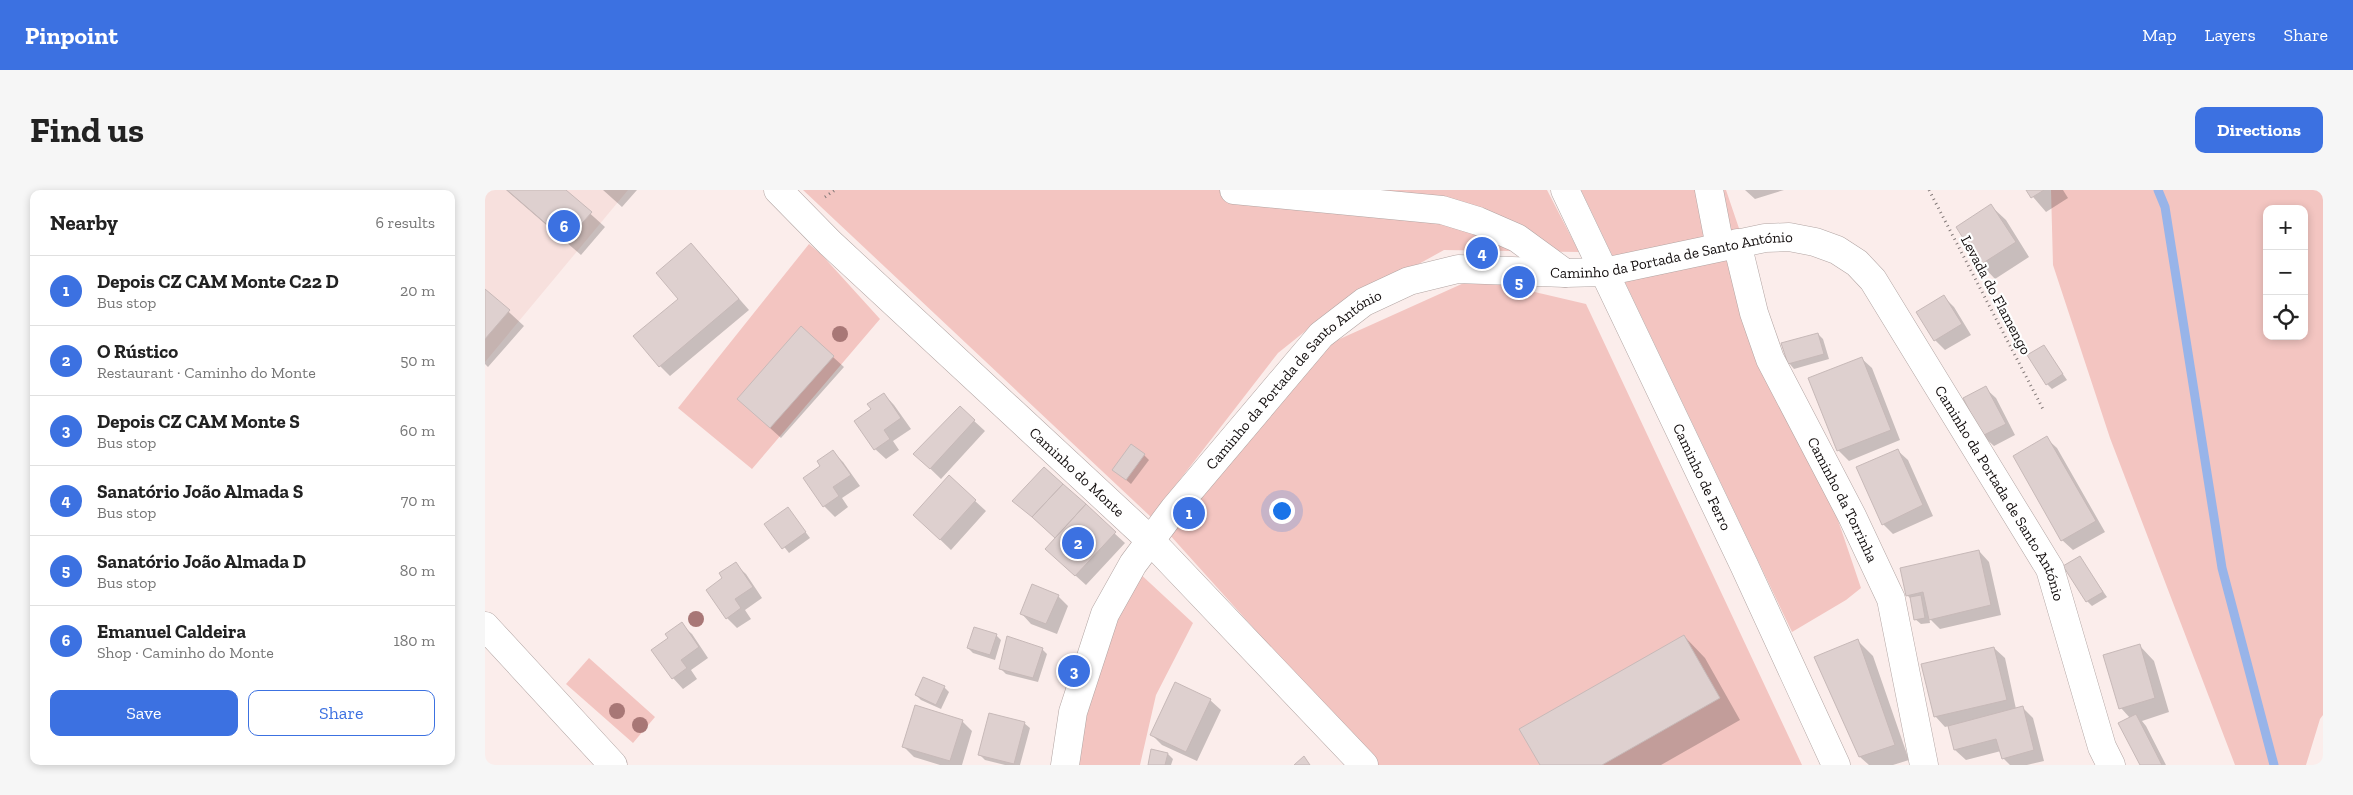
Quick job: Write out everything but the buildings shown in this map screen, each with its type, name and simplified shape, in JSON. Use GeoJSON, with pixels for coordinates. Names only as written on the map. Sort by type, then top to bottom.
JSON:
{"type":"FeatureCollection","features":[{"type":"Feature","properties":{"kind":"street","name":"Caminho do Monte"},"geometry":{"type":"LineString","coordinates":[[778,190],[831,243],[1150,540],[1364,765]]}},
{"type":"Feature","properties":{"kind":"street"},"geometry":{"type":"LineString","coordinates":[[1234,190],[1442,210],[1478,221],[1517,238],[1565,273]]}},
{"type":"Feature","properties":{"kind":"street","name":"Caminho de Ferro"},"geometry":{"type":"LineString","coordinates":[[1565,190],[1744,565],[1836,765]]}},
{"type":"Feature","properties":{"kind":"street","name":"Caminho da Torrinha"},"geometry":{"type":"LineString","coordinates":[[1709,190],[1755,313],[1770,359],[1852,516],[1891,599],[1923,765]]}},
{"type":"Feature","properties":{"kind":"street","name":"Caminho da Portada de Santo António"},"geometry":{"type":"LineString","coordinates":[[1065,765],[1073,712],[1105,614],[1133,564],[1150,540],[1321,335],[1364,302],[1409,281],[1457,269],[1565,273],[1604,272],[1728,245],[1765,238],[1789,237],[1815,242],[1843,254],[1857,263],[1873,280],[2049,569],[2102,747],[2111,765]]}},
{"type":"Feature","properties":{"kind":"street"},"geometry":{"type":"LineString","coordinates":[[485,626],[613,765]]}},
{"type":"Feature","properties":{"kind":"path","name":"Levada do Flamengo"},"geometry":{"type":"LineString","coordinates":[[1929,190],[2044,411]]}},
{"type":"Feature","properties":{"kind":"shaded area"},"geometry":{"type":"Polygon","coordinates":[[[485,190],[628,190],[485,362],[485,190]]]}},
{"type":"Feature","properties":{"kind":"shaded area"},"geometry":{"type":"Polygon","coordinates":[[[803,190],[1547,190],[1579,252],[1444,250],[1323,317],[1278,353],[1151,517],[803,190]]]}},
{"type":"Feature","properties":{"kind":"shaded area"},"geometry":{"type":"Polygon","coordinates":[[[1581,190],[1726,190],[1861,588],[1846,600],[1792,632],[1581,190]]]}},
{"type":"Feature","properties":{"kind":"shaded area"},"geometry":{"type":"Polygon","coordinates":[[[2051,190],[2323,190],[2323,715],[2320,719],[2306,765],[2235,765],[2110,438],[2053,265],[2051,190]]]}},
{"type":"Feature","properties":{"kind":"shaded area"},"geometry":{"type":"Polygon","coordinates":[[[809,244],[821,254],[880,319],[752,469],[678,408],[809,244]]]}},
{"type":"Feature","properties":{"kind":"shaded area"},"geometry":{"type":"Polygon","coordinates":[[[1475,278],[1586,304],[1802,765],[1377,765],[1169,534],[1322,347],[1475,278]]]}},
{"type":"Feature","properties":{"kind":"shaded area"},"geometry":{"type":"Polygon","coordinates":[[[1136,570],[1193,623],[1156,695],[1140,765],[1071,765],[1077,726],[1136,570]]]}},
{"type":"Feature","properties":{"kind":"shaded area"},"geometry":{"type":"Polygon","coordinates":[[[589,658],[655,717],[633,743],[566,684],[589,658]]]}},
{"type":"Feature","properties":{"kind":"waterway"},"geometry":{"type":"LineString","coordinates":[[2158,190],[2165,207],[2222,568],[2274,765]]}},
{"type":"Feature","properties":{"kind":"place","name":"Emanuel Caldeira"},"geometry":{"type":"Point","coordinates":[564,226]}},
{"type":"Feature","properties":{"kind":"place","name":"Sanatório João Almada S"},"geometry":{"type":"Point","coordinates":[1482,253]}},
{"type":"Feature","properties":{"kind":"place","name":"Sanatório João Almada D"},"geometry":{"type":"Point","coordinates":[1519,282]}},
{"type":"Feature","properties":{"kind":"place","name":"Depois CZ CAM Monte C22 D"},"geometry":{"type":"Point","coordinates":[1189,513]}},
{"type":"Feature","properties":{"kind":"place","name":"O Rústico"},"geometry":{"type":"Point","coordinates":[1078,543]}},
{"type":"Feature","properties":{"kind":"place","name":"Depois CZ CAM Monte S"},"geometry":{"type":"Point","coordinates":[1074,671]}}]}
